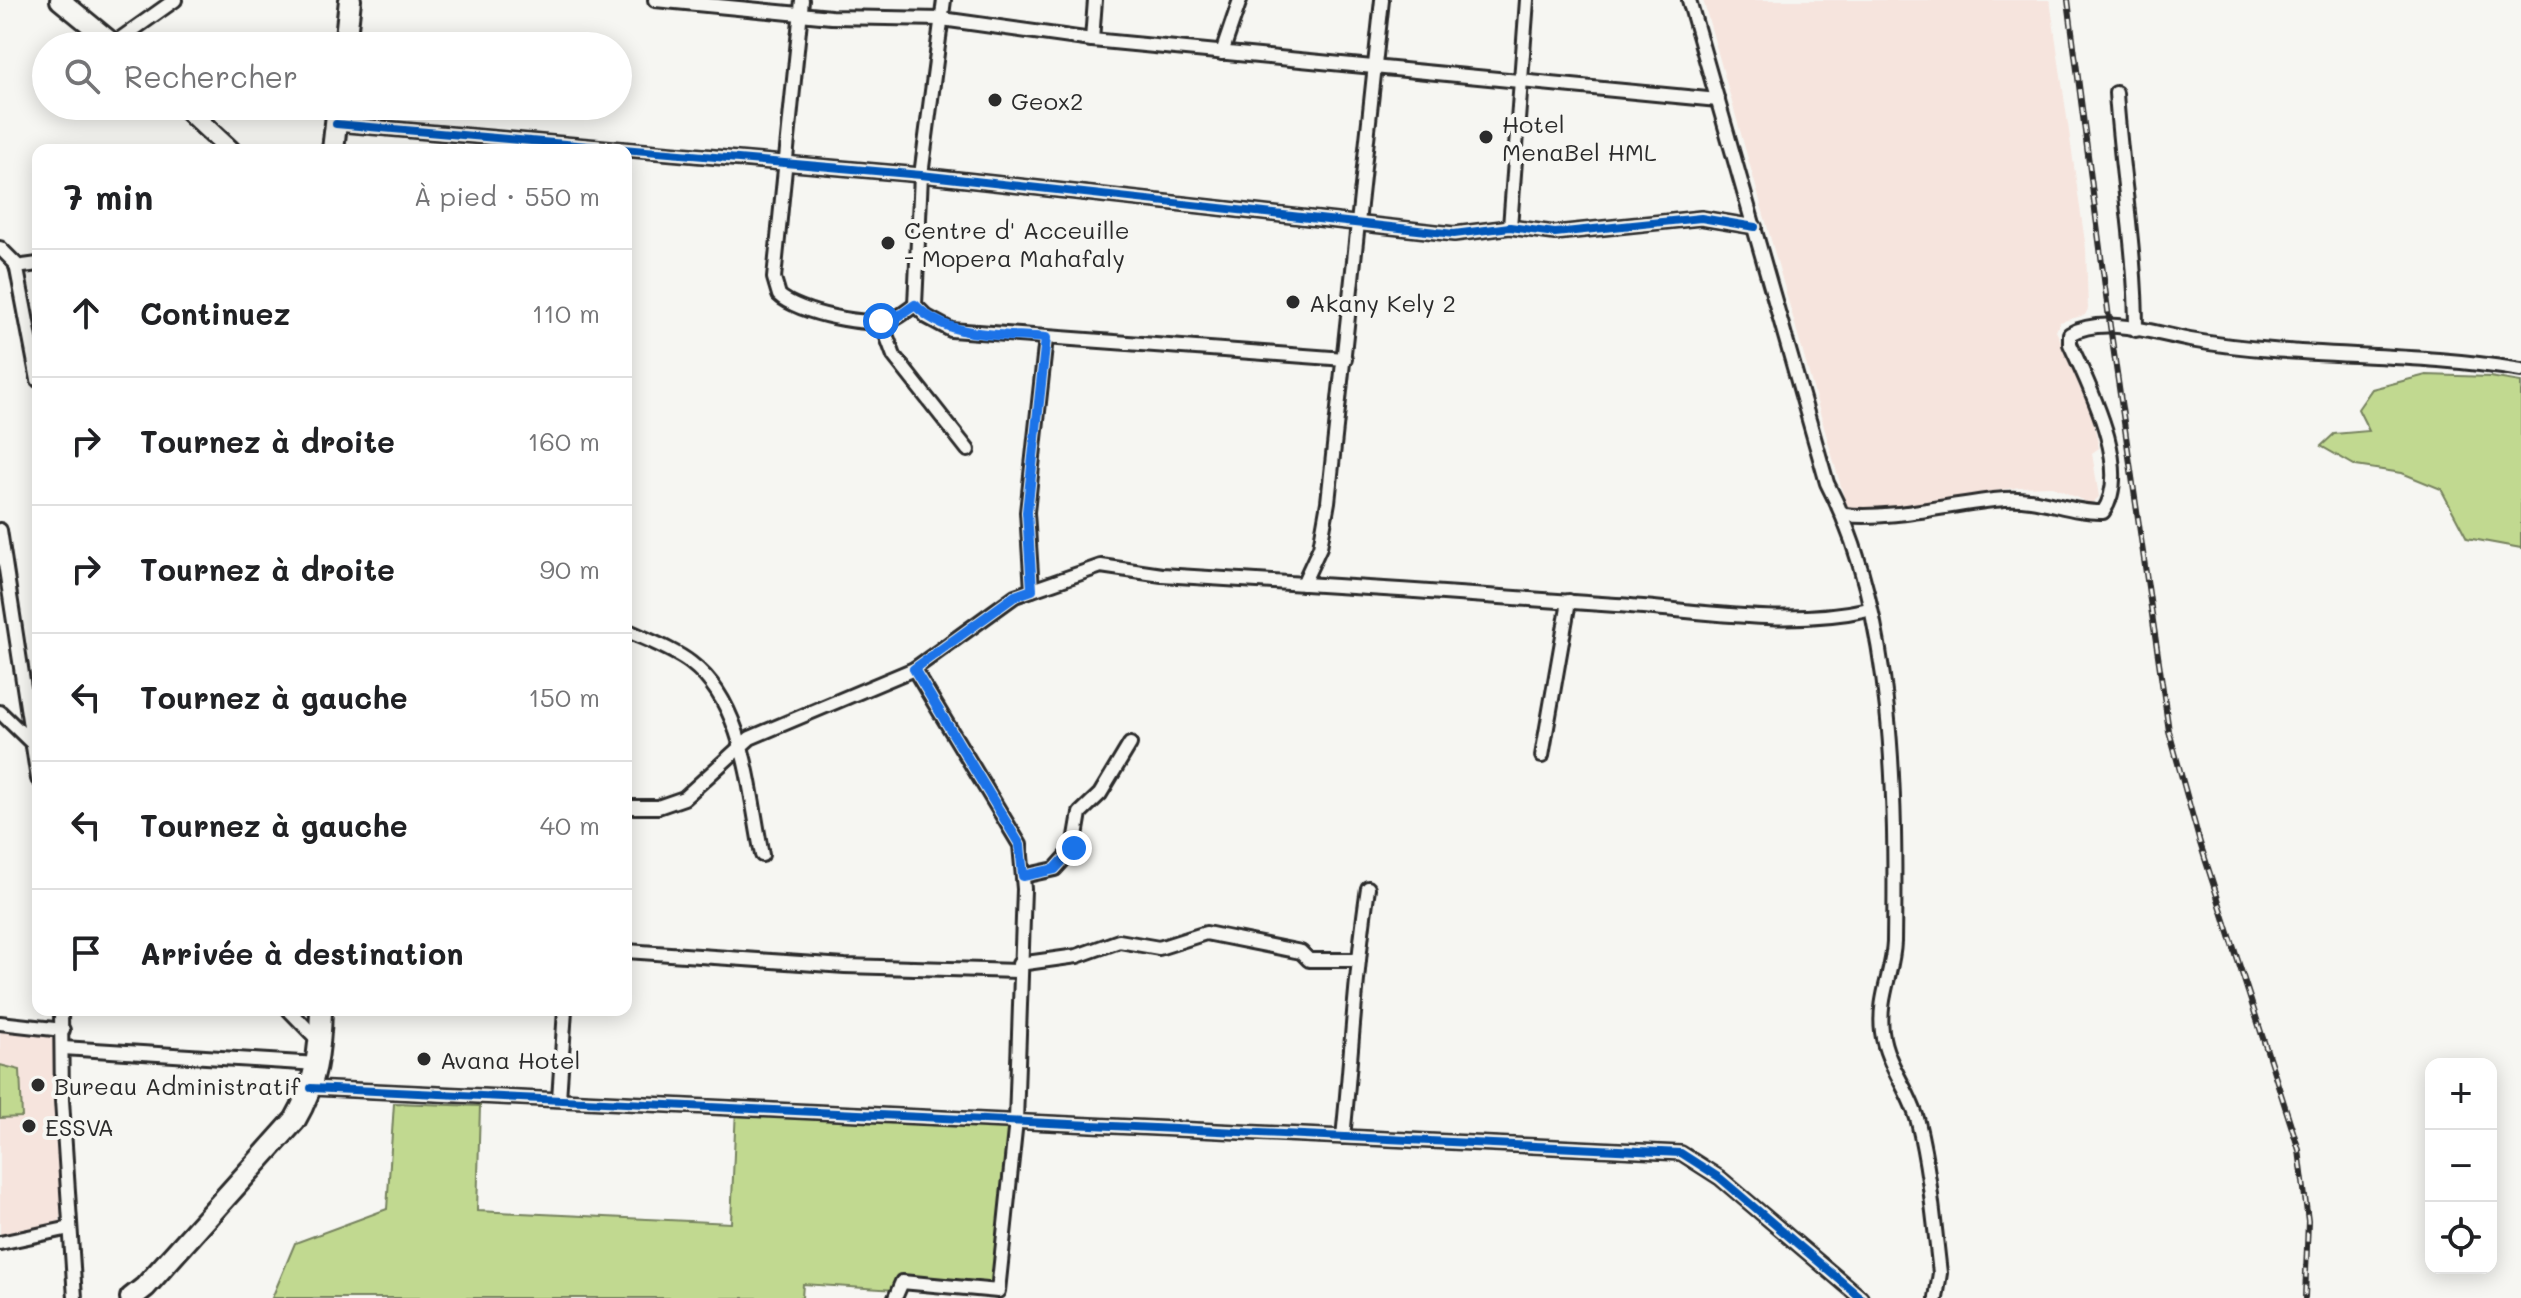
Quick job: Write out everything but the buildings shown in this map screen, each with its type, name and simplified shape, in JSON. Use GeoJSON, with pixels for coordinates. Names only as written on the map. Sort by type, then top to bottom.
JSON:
{"type":"FeatureCollection","features":[{"type":"Feature","properties":{"kind":"main road"},"geometry":{"type":"LineString","coordinates":[[347,32],[350,0]]}},
{"type":"Feature","properties":{"kind":"main road"},"geometry":{"type":"LineString","coordinates":[[334,144],[336,120]]}},
{"type":"Feature","properties":{"kind":"main road"},"geometry":{"type":"LineString","coordinates":[[139,1294],[286,1131],[311,1088],[318,1064],[321,1016]]}},
{"type":"Feature","properties":{"kind":"street"},"geometry":{"type":"LineString","coordinates":[[60,0],[98,32]]}},
{"type":"Feature","properties":{"kind":"street"},"geometry":{"type":"LineString","coordinates":[[132,32],[175,0]]}},
{"type":"Feature","properties":{"kind":"street"},"geometry":{"type":"LineString","coordinates":[[655,0],[801,6],[831,17],[942,19],[1092,40],[1718,100]]}},
{"type":"Feature","properties":{"kind":"street"},"geometry":{"type":"LineString","coordinates":[[944,0],[921,175],[915,305],[927,317],[951,330],[1345,359]]}},
{"type":"Feature","properties":{"kind":"street"},"geometry":{"type":"LineString","coordinates":[[1092,40],[1095,0]]}},
{"type":"Feature","properties":{"kind":"street"},"geometry":{"type":"LineString","coordinates":[[1222,53],[1240,0]]}},
{"type":"Feature","properties":{"kind":"street"},"geometry":{"type":"LineString","coordinates":[[1303,584],[1323,532],[1345,359],[1382,0]]}},
{"type":"Feature","properties":{"kind":"street"},"geometry":{"type":"LineString","coordinates":[[1510,227],[1527,0]]}},
{"type":"Feature","properties":{"kind":"street"},"geometry":{"type":"LineString","coordinates":[[1689,0],[1827,483],[1844,515],[1869,609],[1888,704],[1894,819],[1894,948],[1883,989],[1882,1034],[1917,1120],[1940,1273],[1936,1298]]}},
{"type":"Feature","properties":{"kind":"street"},"geometry":{"type":"LineString","coordinates":[[801,6],[774,278],[779,295],[804,310],[881,321],[893,320],[915,305]]}},
{"type":"Feature","properties":{"kind":"street"},"geometry":{"type":"LineString","coordinates":[[2116,93],[2122,185],[2132,241],[2136,330]]}},
{"type":"Feature","properties":{"kind":"street"},"geometry":{"type":"LineString","coordinates":[[198,120],[224,144]]}},
{"type":"Feature","properties":{"kind":"street"},"geometry":{"type":"LineString","coordinates":[[383,120],[602,144]]}},
{"type":"Feature","properties":{"kind":"street"},"geometry":{"type":"LineString","coordinates":[[632,147],[921,175],[1454,234],[1510,227],[1555,233],[1701,218],[1755,227]]}},
{"type":"Feature","properties":{"kind":"street"},"geometry":{"type":"LineString","coordinates":[[0,248],[16,267],[32,349]]}},
{"type":"Feature","properties":{"kind":"street"},"geometry":{"type":"LineString","coordinates":[[16,267],[32,265]]}},
{"type":"Feature","properties":{"kind":"street"},"geometry":{"type":"LineString","coordinates":[[881,321],[894,356],[968,450]]}},
{"type":"Feature","properties":{"kind":"street"},"geometry":{"type":"LineString","coordinates":[[1844,515],[1872,518],[2007,498],[2040,499],[2083,512],[2103,512],[2112,500],[2113,470],[2100,410],[2070,344],[2070,334],[2082,328],[2110,326],[2218,345],[2349,353],[2521,370]]}},
{"type":"Feature","properties":{"kind":"street"},"geometry":{"type":"LineString","coordinates":[[1032,590],[1027,512],[1046,338]]}},
{"type":"Feature","properties":{"kind":"street"},"geometry":{"type":"LineString","coordinates":[[0,530],[32,722]]}},
{"type":"Feature","properties":{"kind":"street"},"geometry":{"type":"LineString","coordinates":[[632,807],[658,807],[684,798],[750,738],[914,669],[1015,596],[1101,566],[1162,575],[1569,601],[1773,619],[1839,616],[1869,609]]}},
{"type":"Feature","properties":{"kind":"street"},"geometry":{"type":"LineString","coordinates":[[1542,756],[1569,601]]}},
{"type":"Feature","properties":{"kind":"street"},"geometry":{"type":"LineString","coordinates":[[632,633],[689,662],[712,682],[727,707],[762,855]]}},
{"type":"Feature","properties":{"kind":"street"},"geometry":{"type":"LineString","coordinates":[[895,1298],[902,1282],[998,1291],[1016,1121],[1023,876],[1020,845],[914,669]]}},
{"type":"Feature","properties":{"kind":"street"},"geometry":{"type":"LineString","coordinates":[[0,712],[32,742]]}},
{"type":"Feature","properties":{"kind":"street"},"geometry":{"type":"LineString","coordinates":[[1023,876],[1055,869],[1074,848],[1080,813],[1100,794],[1130,744]]}},
{"type":"Feature","properties":{"kind":"street"},"geometry":{"type":"LineString","coordinates":[[1343,1137],[1359,932],[1368,888]]}},
{"type":"Feature","properties":{"kind":"street"},"geometry":{"type":"LineString","coordinates":[[632,951],[845,966],[1018,968],[1077,956],[1119,941],[1159,948],[1206,933],[1301,952],[1309,960],[1359,960]]}},
{"type":"Feature","properties":{"kind":"street"},"geometry":{"type":"LineString","coordinates":[[62,1016],[75,1298]]}},
{"type":"Feature","properties":{"kind":"street"},"geometry":{"type":"LineString","coordinates":[[295,1016],[320,1043]]}},
{"type":"Feature","properties":{"kind":"street"},"geometry":{"type":"LineString","coordinates":[[559,1099],[565,1016]]}},
{"type":"Feature","properties":{"kind":"street"},"geometry":{"type":"LineString","coordinates":[[0,1023],[63,1030]]}},
{"type":"Feature","properties":{"kind":"street"},"geometry":{"type":"LineString","coordinates":[[63,1048],[318,1064]]}},
{"type":"Feature","properties":{"kind":"street"},"geometry":{"type":"LineString","coordinates":[[311,1088],[1681,1153],[1720,1178],[1861,1298]]}},
{"type":"Feature","properties":{"kind":"street"},"geometry":{"type":"LineString","coordinates":[[0,1243],[70,1228]]}},
{"type":"Feature","properties":{"kind":"shaded area"},"geometry":{"type":"Polygon","coordinates":[[[1703,0],[2050,0],[2086,249],[2088,309],[2085,315],[2060,322],[2056,331],[2088,397],[2099,448],[2092,453],[2099,497],[2091,504],[2051,486],[2020,487],[1867,511],[1847,508],[1703,0]]]}},
{"type":"Feature","properties":{"kind":"shaded area","name":"ESSVA"},"geometry":{"type":"Polygon","coordinates":[[[0,1030],[53,1037],[61,1214],[59,1228],[0,1239],[0,1030]]]}},
{"type":"Feature","properties":{"kind":"green space"},"geometry":{"type":"Polygon","coordinates":[[[2426,375],[2490,377],[2521,382],[2521,548],[2467,538],[2441,489],[2402,473],[2356,466],[2321,446],[2334,434],[2369,431],[2358,409],[2372,389],[2426,375]]]}},
{"type":"Feature","properties":{"kind":"green space"},"geometry":{"type":"Polygon","coordinates":[[[0,1065],[20,1070],[22,1117],[0,1118],[0,1065]]]}},
{"type":"Feature","properties":{"kind":"green space"},"geometry":{"type":"Polygon","coordinates":[[[394,1103],[480,1106],[477,1211],[731,1223],[736,1107],[1016,1121],[998,1291],[902,1282],[896,1290],[803,1284],[802,1298],[272,1298],[295,1243],[387,1209],[394,1103]]]}},
{"type":"Feature","properties":{"kind":"railway"},"geometry":{"type":"LineString","coordinates":[[2068,0],[2110,326],[2169,731],[2200,843],[2299,1150],[2308,1221],[2305,1298]]}},
{"type":"Feature","properties":{"kind":"cycle path"},"geometry":{"type":"LineString","coordinates":[[336,124],[565,144]]}},
{"type":"Feature","properties":{"kind":"cycle path"},"geometry":{"type":"LineString","coordinates":[[632,150],[921,175],[1454,234],[1510,227],[1555,233],[1701,218],[1755,227]]}},
{"type":"Feature","properties":{"kind":"cycle path"},"geometry":{"type":"LineString","coordinates":[[311,1088],[1681,1153],[1720,1178],[1861,1298]]}},
{"type":"Feature","properties":{"kind":"place","name":"Geox2"},"geometry":{"type":"Point","coordinates":[995,100]}},
{"type":"Feature","properties":{"kind":"place","name":"Hotel MenaBel HML"},"geometry":{"type":"Point","coordinates":[1486,137]}},
{"type":"Feature","properties":{"kind":"place","name":"Centre d' Acceuille - Mopera Mahafaly"},"geometry":{"type":"Point","coordinates":[888,243]}},
{"type":"Feature","properties":{"kind":"place","name":"Akany Kely 2"},"geometry":{"type":"Point","coordinates":[1293,302]}},
{"type":"Feature","properties":{"kind":"place","name":"Avana Hotel"},"geometry":{"type":"Point","coordinates":[424,1059]}},
{"type":"Feature","properties":{"kind":"place","name":"Bureau Administratif"},"geometry":{"type":"Point","coordinates":[38,1085]}},
{"type":"Feature","properties":{"kind":"place","name":"ESSVA"},"geometry":{"type":"Point","coordinates":[29,1126]}},
{"type":"Feature","properties":{"kind":"route"},"geometry":{"type":"LineString","coordinates":[[881,321],[893,320],[915,305],[927,317],[951,330],[1046,338],[1027,512],[1032,590],[1015,596],[914,669],[1020,845],[1023,876],[1055,869],[1074,848]]}}]}
